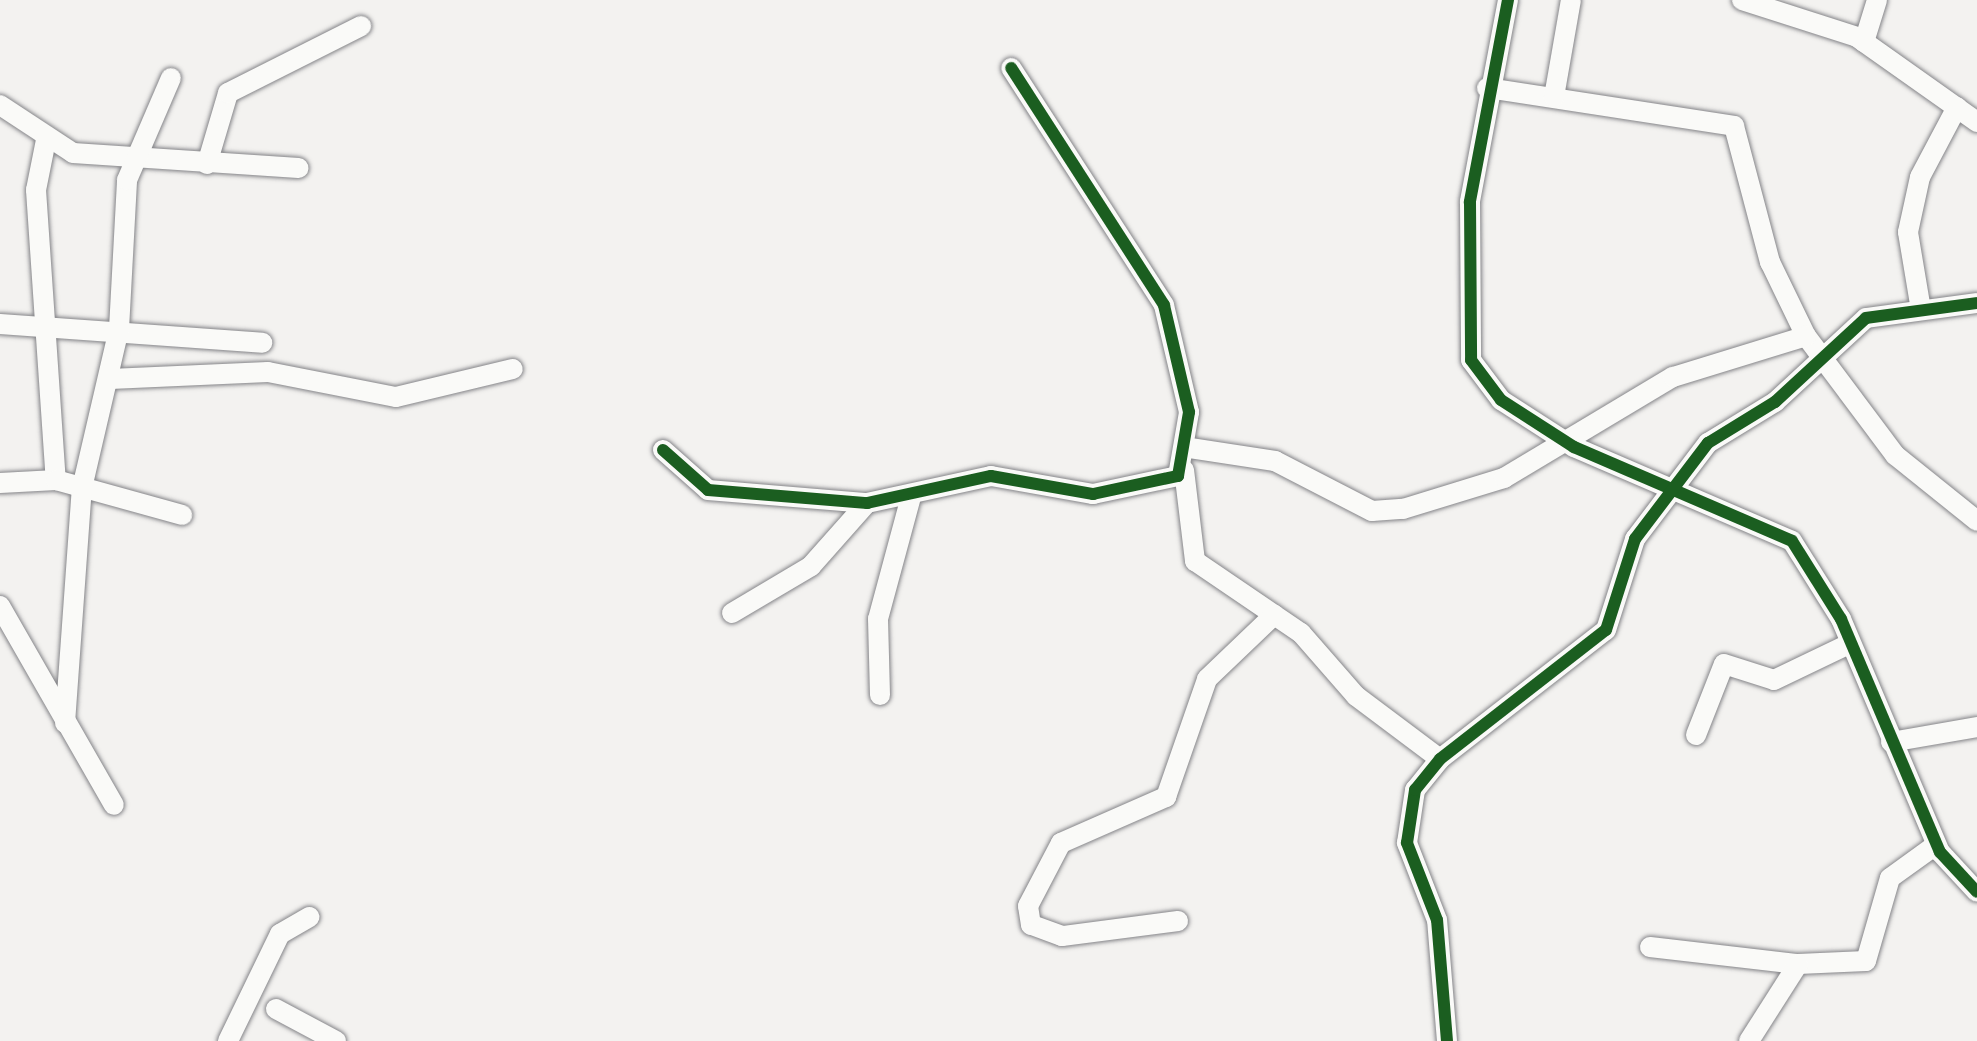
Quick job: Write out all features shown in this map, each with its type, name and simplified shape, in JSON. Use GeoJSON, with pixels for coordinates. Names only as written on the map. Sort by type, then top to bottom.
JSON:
{"type":"FeatureCollection","features":[{"type":"Feature","properties":{"kind":"street"},"geometry":{"type":"LineString","coordinates":[[1508,0],[1487,88],[1470,202],[1471,360],[1501,400],[1559,438],[1665,489],[1747,514],[1792,541],[1851,643],[1936,845],[1977,892]]}},
{"type":"Feature","properties":{"kind":"street"},"geometry":{"type":"LineString","coordinates":[[1554,96],[1571,0]]}},
{"type":"Feature","properties":{"kind":"street"},"geometry":{"type":"LineString","coordinates":[[1742,0],[1864,42],[1977,122]]}},
{"type":"Feature","properties":{"kind":"street"},"geometry":{"type":"LineString","coordinates":[[1864,42],[1877,0]]}},
{"type":"Feature","properties":{"kind":"street"},"geometry":{"type":"LineString","coordinates":[[207,164],[228,94],[361,26]]}},
{"type":"Feature","properties":{"kind":"street"},"geometry":{"type":"LineString","coordinates":[[1011,68],[1164,305],[1185,378],[1190,448],[1184,470],[1191,556],[1323,651],[1366,706],[1440,759]]}},
{"type":"Feature","properties":{"kind":"street"},"geometry":{"type":"LineString","coordinates":[[66,723],[82,488],[119,329],[131,161],[170,78]]}},
{"type":"Feature","properties":{"kind":"street"},"geometry":{"type":"LineString","coordinates":[[1487,88],[1734,126],[1770,262],[1806,336],[1895,455],[1977,521]]}},
{"type":"Feature","properties":{"kind":"street"},"geometry":{"type":"LineString","coordinates":[[0,106],[46,140],[131,161],[298,168]]}},
{"type":"Feature","properties":{"kind":"street"},"geometry":{"type":"LineString","coordinates":[[1921,310],[1908,232],[1920,177],[1957,107]]}},
{"type":"Feature","properties":{"kind":"street"},"geometry":{"type":"LineString","coordinates":[[46,140],[36,176],[40,322],[56,480]]}},
{"type":"Feature","properties":{"kind":"street"},"geometry":{"type":"LineString","coordinates":[[1447,1041],[1437,920],[1406,826],[1415,790],[1440,759],[1606,630],[1630,551],[1665,489],[1708,443],[1825,357],[1866,318],[1977,304]]}},
{"type":"Feature","properties":{"kind":"street"},"geometry":{"type":"LineString","coordinates":[[0,324],[40,322],[262,342]]}},
{"type":"Feature","properties":{"kind":"street"},"geometry":{"type":"LineString","coordinates":[[1190,448],[1276,461],[1384,512],[1480,489],[1559,438],[1702,364],[1806,336]]}},
{"type":"Feature","properties":{"kind":"street"},"geometry":{"type":"LineString","coordinates":[[110,378],[268,372],[396,397],[514,369]]}},
{"type":"Feature","properties":{"kind":"street"},"geometry":{"type":"LineString","coordinates":[[663,450],[708,490],[867,503],[1006,476],[1112,494],[1184,470]]}},
{"type":"Feature","properties":{"kind":"street"},"geometry":{"type":"LineString","coordinates":[[0,483],[56,480],[182,514]]}},
{"type":"Feature","properties":{"kind":"street"},"geometry":{"type":"LineString","coordinates":[[880,696],[878,619],[911,497]]}},
{"type":"Feature","properties":{"kind":"street"},"geometry":{"type":"LineString","coordinates":[[732,614],[811,566],[867,503]]}},
{"type":"Feature","properties":{"kind":"street"},"geometry":{"type":"LineString","coordinates":[[0,606],[114,805]]}},
{"type":"Feature","properties":{"kind":"street"},"geometry":{"type":"LineString","coordinates":[[1178,921],[1062,936],[1031,925],[1028,906],[1060,843],[1166,797],[1206,678],[1274,615]]}},
{"type":"Feature","properties":{"kind":"street"},"geometry":{"type":"LineString","coordinates":[[1696,734],[1724,664],[1774,680],[1851,643]]}},
{"type":"Feature","properties":{"kind":"street"},"geometry":{"type":"LineString","coordinates":[[1891,742],[1977,727]]}},
{"type":"Feature","properties":{"kind":"street"},"geometry":{"type":"LineString","coordinates":[[1650,947],[1798,964],[1866,961],[1890,878],[1936,845]]}},
{"type":"Feature","properties":{"kind":"street"},"geometry":{"type":"LineString","coordinates":[[228,1041],[280,934],[310,917]]}},
{"type":"Feature","properties":{"kind":"street"},"geometry":{"type":"LineString","coordinates":[[1749,1041],[1798,964]]}},
{"type":"Feature","properties":{"kind":"street"},"geometry":{"type":"LineString","coordinates":[[276,1009],[336,1041]]}},
{"type":"Feature","properties":{"kind":"cycle path"},"geometry":{"type":"LineString","coordinates":[[1508,0],[1470,202],[1471,360],[1501,400],[1574,447],[1792,541],[1841,619],[1940,852],[1977,892]]}},
{"type":"Feature","properties":{"kind":"cycle path"},"geometry":{"type":"LineString","coordinates":[[663,450],[708,490],[867,503],[991,476],[1093,494],[1178,476],[1189,412],[1164,305],[1011,68]]}},
{"type":"Feature","properties":{"kind":"cycle path"},"geometry":{"type":"LineString","coordinates":[[1447,1041],[1437,920],[1407,843],[1415,790],[1440,759],[1606,630],[1635,539],[1708,443],[1775,402],[1866,318],[1977,303]]}}]}
